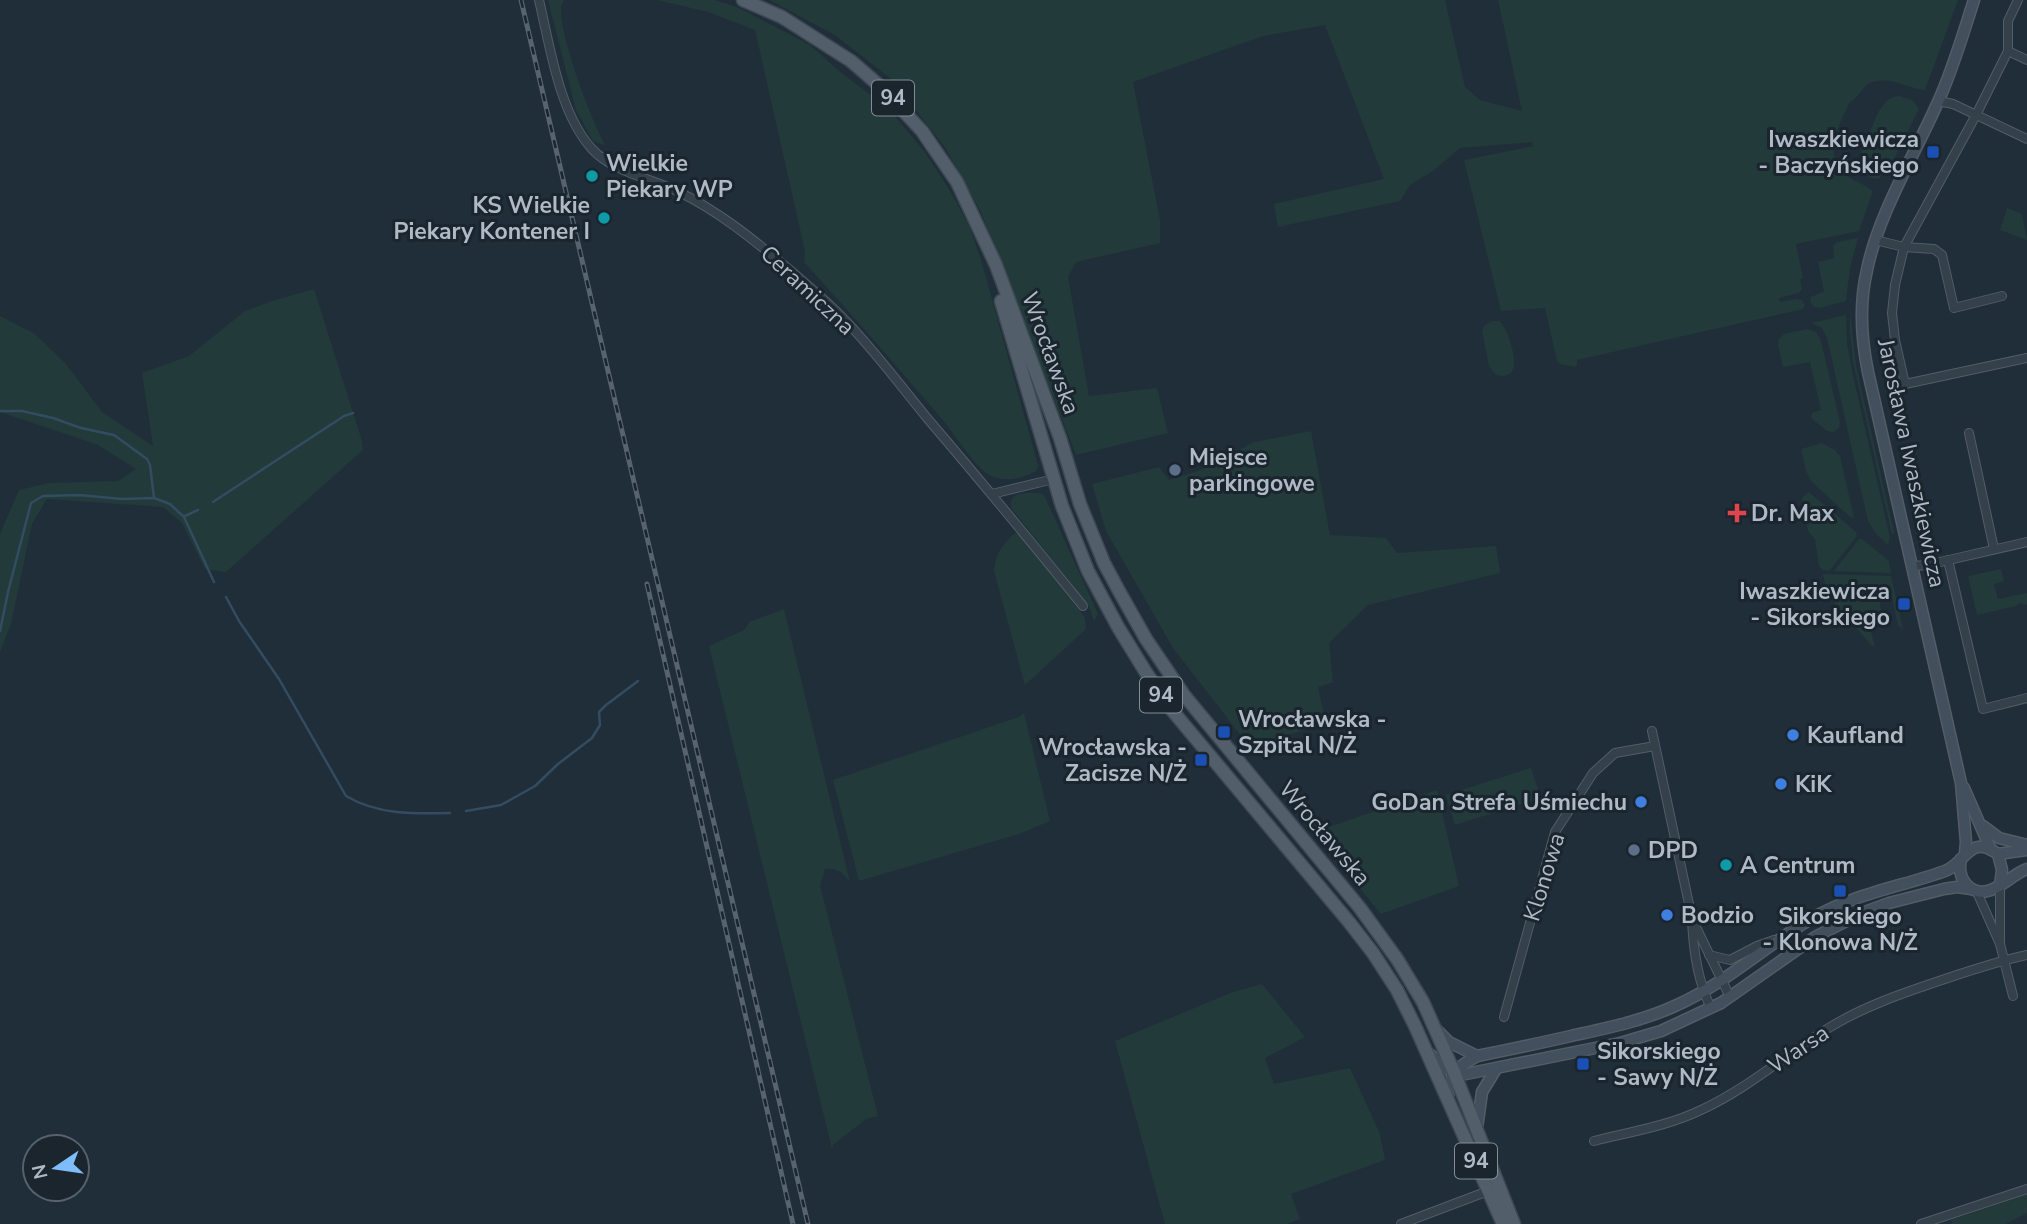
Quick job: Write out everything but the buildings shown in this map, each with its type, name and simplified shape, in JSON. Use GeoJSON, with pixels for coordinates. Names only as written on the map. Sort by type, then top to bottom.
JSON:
{"type":"FeatureCollection","features":[{"type":"Feature","properties":{"kind":"main road","name":"Wrocławska"},"geometry":{"type":"LineString","coordinates":[[743,0],[782,17],[851,61],[881,87],[922,131],[957,183],[996,265],[1104,563],[1133,618],[1184,695],[1374,926],[1411,981],[1454,1072],[1514,1224]]}},
{"type":"Feature","properties":{"kind":"main road","name":"Wrocławska"},"geometry":{"type":"LineString","coordinates":[[988,250],[1054,479],[1088,571],[1145,671],[1171,709],[1349,922],[1397,990],[1503,1224]]}},
{"type":"Feature","properties":{"kind":"street","name":"Ceramiczna"},"geometry":{"type":"LineString","coordinates":[[539,0],[568,108],[584,139],[594,151],[616,166],[677,191],[710,209],[741,230],[843,318],[1083,606]]}},
{"type":"Feature","properties":{"kind":"street","name":"Jarosława Iwaszkiewicza"},"geometry":{"type":"LineString","coordinates":[[1964,855],[1966,842],[1961,783],[1870,381],[1863,342],[1863,295],[1866,271],[1875,240],[1951,70],[1974,0]]}},
{"type":"Feature","properties":{"kind":"street"},"geometry":{"type":"LineString","coordinates":[[2018,0],[2008,21],[2008,51],[1904,247],[1892,313],[1900,385],[2027,358]]}},
{"type":"Feature","properties":{"kind":"street"},"geometry":{"type":"LineString","coordinates":[[2008,51],[2027,60]]}},
{"type":"Feature","properties":{"kind":"street"},"geometry":{"type":"LineString","coordinates":[[1938,101],[1953,104],[2027,139]]}},
{"type":"Feature","properties":{"kind":"street"},"geometry":{"type":"LineString","coordinates":[[1875,240],[1904,247],[1934,249],[1942,255],[1954,308],[2002,296]]}},
{"type":"Feature","properties":{"kind":"street"},"geometry":{"type":"LineString","coordinates":[[1969,433],[1994,549]]}},
{"type":"Feature","properties":{"kind":"street"},"geometry":{"type":"LineString","coordinates":[[992,494],[1054,479]]}},
{"type":"Feature","properties":{"kind":"street"},"geometry":{"type":"LineString","coordinates":[[1913,566],[2027,542]]}},
{"type":"Feature","properties":{"kind":"street"},"geometry":{"type":"LineString","coordinates":[[1948,560],[1983,709],[2027,698]]}},
{"type":"Feature","properties":{"kind":"street"},"geometry":{"type":"LineString","coordinates":[[1651,732],[1692,918],[1693,947],[1703,992],[1711,1008]]}},
{"type":"Feature","properties":{"kind":"street","name":"Klonowa"},"geometry":{"type":"LineString","coordinates":[[1504,1017],[1555,832],[1593,773],[1615,753],[1655,746]]}},
{"type":"Feature","properties":{"kind":"street","name":"Jarosława Iwaszkiewicza"},"geometry":{"type":"LineString","coordinates":[[1961,783],[1995,852]]}},
{"type":"Feature","properties":{"kind":"street"},"geometry":{"type":"LineString","coordinates":[[1981,825],[2003,840],[2027,847]]}},
{"type":"Feature","properties":{"kind":"street"},"geometry":{"type":"LineString","coordinates":[[1448,1098],[1448,1084],[1454,1072],[1477,1055],[1625,1024],[1676,1006],[1722,981],[1812,918],[1843,903],[1877,890],[1948,870],[1964,855],[1980,847],[1995,852],[2027,847]]}},
{"type":"Feature","properties":{"kind":"street"},"geometry":{"type":"LineString","coordinates":[[1995,852],[2002,870],[2000,944]]}},
{"type":"Feature","properties":{"kind":"street"},"geometry":{"type":"LineString","coordinates":[[1964,855],[1960,866],[1962,877],[1974,889],[2000,944],[2013,996]]}},
{"type":"Feature","properties":{"kind":"street"},"geometry":{"type":"LineString","coordinates":[[1426,1049],[1438,1063],[1454,1072],[1466,1074],[1637,1039],[1675,1026],[1711,1008],[1815,937],[1862,913],[1944,889],[1956,887],[1990,891],[2027,869]]}},
{"type":"Feature","properties":{"kind":"street"},"geometry":{"type":"LineString","coordinates":[[1692,918],[1730,997]]}},
{"type":"Feature","properties":{"kind":"street"},"geometry":{"type":"LineString","coordinates":[[1709,955],[1730,960],[1756,946],[1784,937]]}},
{"type":"Feature","properties":{"kind":"street","name":"Warsa"},"geometry":{"type":"LineString","coordinates":[[1594,1141],[1664,1124],[1698,1111],[1750,1083],[1831,1026],[1863,1009],[2005,959],[2027,955]]}},
{"type":"Feature","properties":{"kind":"street"},"geometry":{"type":"LineString","coordinates":[[1434,1027],[1449,1042],[1477,1055]]}},
{"type":"Feature","properties":{"kind":"street"},"geometry":{"type":"LineString","coordinates":[[1477,1129],[1482,1091],[1496,1069]]}},
{"type":"Feature","properties":{"kind":"street"},"geometry":{"type":"LineString","coordinates":[[1921,1224],[1940,1221],[2027,1189]]}},
{"type":"Feature","properties":{"kind":"street"},"geometry":{"type":"LineString","coordinates":[[1401,1224],[1488,1191]]}},
{"type":"Feature","properties":{"kind":"green space"},"geometry":{"type":"Polygon","coordinates":[[[548,0],[564,0],[561,8],[562,22],[571,58],[585,100],[606,146],[593,141],[576,110],[548,0]]]}},
{"type":"Feature","properties":{"kind":"green space"},"geometry":{"type":"Polygon","coordinates":[[[657,0],[714,0],[737,7],[810,45],[889,109],[924,151],[970,228],[1038,465],[1036,471],[1024,477],[1004,479],[981,469],[942,419],[804,262],[805,251],[755,30],[708,12],[657,0]]]}},
{"type":"Feature","properties":{"kind":"green space"},"geometry":{"type":"Polygon","coordinates":[[[769,0],[1445,0],[1465,87],[1480,100],[1522,111],[1498,0],[1958,0],[1925,90],[1891,81],[1877,81],[1867,85],[1850,102],[1835,138],[1835,158],[1845,174],[1873,191],[1859,231],[1796,244],[1803,278],[1800,279],[1802,289],[1799,293],[1779,298],[1780,302],[1802,300],[1805,305],[1803,309],[1577,360],[1575,367],[1557,361],[1545,308],[1501,311],[1464,160],[1533,146],[1532,142],[1460,148],[1433,171],[1410,185],[1400,201],[1278,227],[1274,204],[1384,179],[1325,25],[1263,36],[1133,82],[1160,220],[1160,243],[1076,262],[1068,277],[1089,396],[1157,388],[1168,433],[1076,455],[980,210],[944,146],[891,79],[835,35],[769,0]]]}},
{"type":"Feature","properties":{"kind":"green space"},"geometry":{"type":"Polygon","coordinates":[[[1899,96],[1912,100],[1919,109],[1887,173],[1879,179],[1869,177],[1860,166],[1862,150],[1883,105],[1899,96]]]}},
{"type":"Feature","properties":{"kind":"green space"},"geometry":{"type":"Polygon","coordinates":[[[2007,208],[2022,214],[2027,240],[2000,230],[2007,208]]]}},
{"type":"Feature","properties":{"kind":"green space"},"geometry":{"type":"Polygon","coordinates":[[[1858,238],[1850,268],[1846,301],[1819,308],[1813,306],[1811,297],[1824,291],[1818,262],[1834,258],[1833,246],[1837,242],[1858,238]]]}},
{"type":"Feature","properties":{"kind":"green space"},"geometry":{"type":"Polygon","coordinates":[[[314,289],[363,450],[226,572],[205,569],[182,523],[163,507],[47,499],[32,524],[11,624],[0,652],[0,534],[19,490],[49,483],[118,481],[136,469],[98,445],[0,412],[0,316],[35,334],[66,364],[102,412],[153,446],[142,373],[189,356],[245,311],[314,289]]]}},
{"type":"Feature","properties":{"kind":"green space"},"geometry":{"type":"Polygon","coordinates":[[[1850,309],[1856,366],[1894,532],[1892,535],[1853,362],[1850,309]]]}},
{"type":"Feature","properties":{"kind":"green space"},"geometry":{"type":"Polygon","coordinates":[[[1846,315],[1847,344],[1890,538],[1888,545],[1876,534],[1868,521],[1827,338],[1822,328],[1811,323],[1846,315]]]}},
{"type":"Feature","properties":{"kind":"green space"},"geometry":{"type":"Polygon","coordinates":[[[1492,321],[1502,324],[1513,351],[1513,369],[1504,376],[1496,375],[1489,366],[1482,331],[1485,325],[1492,321]]]}},
{"type":"Feature","properties":{"kind":"green space"},"geometry":{"type":"Polygon","coordinates":[[[1807,329],[1816,332],[1821,341],[1840,422],[1839,428],[1833,432],[1827,431],[1811,418],[1812,413],[1821,410],[1810,362],[1783,367],[1779,339],[1784,334],[1807,329]]]}},
{"type":"Feature","properties":{"kind":"green space"},"geometry":{"type":"Polygon","coordinates":[[[1311,431],[1330,535],[1386,538],[1397,553],[1496,546],[1500,573],[1368,605],[1329,643],[1333,682],[1318,687],[1326,724],[1249,746],[1173,648],[1106,531],[1092,484],[1159,467],[1169,480],[1201,470],[1254,442],[1311,431]]]}},
{"type":"Feature","properties":{"kind":"green space"},"geometry":{"type":"Polygon","coordinates":[[[1822,443],[1840,456],[1854,518],[1811,481],[1806,471],[1801,449],[1822,443]]]}},
{"type":"Feature","properties":{"kind":"green space"},"geometry":{"type":"Polygon","coordinates":[[[1809,492],[1856,532],[1857,536],[1829,571],[1819,566],[1815,539],[1808,531],[1802,498],[1809,492]]]}},
{"type":"Feature","properties":{"kind":"green space"},"geometry":{"type":"Polygon","coordinates":[[[1038,493],[1045,497],[1098,614],[1094,621],[1089,606],[1011,508],[1012,498],[1015,496],[1038,493]]]}},
{"type":"Feature","properties":{"kind":"green space"},"geometry":{"type":"Polygon","coordinates":[[[1015,533],[1077,607],[1085,618],[1086,629],[1025,685],[994,571],[1000,550],[1015,533]]]}},
{"type":"Feature","properties":{"kind":"green space"},"geometry":{"type":"Polygon","coordinates":[[[1859,539],[1889,561],[1891,573],[1834,571],[1859,539]]]}},
{"type":"Feature","properties":{"kind":"green space"},"geometry":{"type":"Polygon","coordinates":[[[2001,569],[2004,581],[1994,584],[1998,599],[2027,593],[2027,605],[2019,603],[1977,615],[1968,576],[2001,569]]]}},
{"type":"Feature","properties":{"kind":"green space"},"geometry":{"type":"Polygon","coordinates":[[[1823,574],[1891,576],[1903,629],[1898,626],[1891,592],[1878,594],[1883,620],[1874,622],[1870,628],[1875,647],[1871,645],[1827,594],[1823,574]]]}},
{"type":"Feature","properties":{"kind":"green space"},"geometry":{"type":"Polygon","coordinates":[[[784,609],[850,882],[840,872],[825,869],[820,885],[878,1116],[866,1119],[833,1145],[832,1149],[709,646],[744,630],[749,622],[784,609]]]}},
{"type":"Feature","properties":{"kind":"green space"},"geometry":{"type":"Polygon","coordinates":[[[1024,713],[1050,821],[1019,834],[859,881],[833,780],[1019,717],[1024,713]]]}},
{"type":"Feature","properties":{"kind":"green space"},"geometry":{"type":"Polygon","coordinates":[[[1531,768],[1541,798],[1455,825],[1446,795],[1531,768]]]}},
{"type":"Feature","properties":{"kind":"green space"},"geometry":{"type":"Polygon","coordinates":[[[1437,790],[1459,886],[1381,914],[1314,832],[1437,790]]]}},
{"type":"Feature","properties":{"kind":"green space"},"geometry":{"type":"Polygon","coordinates":[[[1262,984],[1305,1037],[1265,1058],[1274,1084],[1350,1068],[1380,1134],[1385,1160],[1291,1194],[1300,1219],[1287,1224],[1165,1224],[1115,1041],[1233,992],[1262,984]]]}},
{"type":"Feature","properties":{"kind":"green space"},"geometry":{"type":"Polygon","coordinates":[[[2027,1194],[2027,1213],[2005,1224],[1952,1224],[1951,1220],[2027,1194]]]}},
{"type":"Feature","properties":{"kind":"waterway"},"geometry":{"type":"LineString","coordinates":[[0,411],[22,411],[114,435],[147,459],[154,498]]}},
{"type":"Feature","properties":{"kind":"waterway"},"geometry":{"type":"LineString","coordinates":[[213,502],[344,416],[353,413]]}},
{"type":"Feature","properties":{"kind":"waterway"},"geometry":{"type":"LineString","coordinates":[[0,631],[31,503],[43,496],[154,498],[170,504],[184,517],[214,582]]}},
{"type":"Feature","properties":{"kind":"waterway"},"geometry":{"type":"LineString","coordinates":[[185,516],[198,510]]}},
{"type":"Feature","properties":{"kind":"waterway"},"geometry":{"type":"LineString","coordinates":[[226,597],[239,621],[279,679],[346,796],[383,810],[450,813]]}},
{"type":"Feature","properties":{"kind":"waterway"},"geometry":{"type":"LineString","coordinates":[[466,811],[501,805],[535,786],[592,738],[600,725],[599,712],[638,681]]}},
{"type":"Feature","properties":{"kind":"railway"},"geometry":{"type":"LineString","coordinates":[[521,0],[808,1224]]}},
{"type":"Feature","properties":{"kind":"railway"},"geometry":{"type":"LineString","coordinates":[[647,584],[793,1224]]}},
{"type":"Feature","properties":{"kind":"place","name":"Iwaszkiewicza - Baczyńskiego"},"geometry":{"type":"Point","coordinates":[1933,152]}},
{"type":"Feature","properties":{"kind":"place","name":"Wielkie Piekary WP"},"geometry":{"type":"Point","coordinates":[592,176]}},
{"type":"Feature","properties":{"kind":"place","name":"KS Wielkie Piekary Kontener I"},"geometry":{"type":"Point","coordinates":[604,218]}},
{"type":"Feature","properties":{"kind":"place","name":"Miejsce parkingowe"},"geometry":{"type":"Point","coordinates":[1175,470]}},
{"type":"Feature","properties":{"kind":"place","name":"Dr. Max"},"geometry":{"type":"Point","coordinates":[1737,513]}},
{"type":"Feature","properties":{"kind":"place","name":"Iwaszkiewicza - Sikorskiego"},"geometry":{"type":"Point","coordinates":[1904,604]}},
{"type":"Feature","properties":{"kind":"place","name":"Wrocławska - Szpital N/Ż"},"geometry":{"type":"Point","coordinates":[1224,732]}},
{"type":"Feature","properties":{"kind":"place","name":"Kaufland"},"geometry":{"type":"Point","coordinates":[1793,735]}},
{"type":"Feature","properties":{"kind":"place","name":"Wrocławska - Zacisze N/Ż"},"geometry":{"type":"Point","coordinates":[1201,760]}},
{"type":"Feature","properties":{"kind":"place","name":"KiK"},"geometry":{"type":"Point","coordinates":[1781,784]}},
{"type":"Feature","properties":{"kind":"place","name":"GoDan Strefa Uśmiechu"},"geometry":{"type":"Point","coordinates":[1641,802]}},
{"type":"Feature","properties":{"kind":"place","name":"DPD"},"geometry":{"type":"Point","coordinates":[1634,850]}},
{"type":"Feature","properties":{"kind":"place","name":"A Centrum"},"geometry":{"type":"Point","coordinates":[1726,865]}},
{"type":"Feature","properties":{"kind":"place","name":"Sikorskiego - Klonowa N/Ż"},"geometry":{"type":"Point","coordinates":[1840,891]}},
{"type":"Feature","properties":{"kind":"place","name":"Bodzio"},"geometry":{"type":"Point","coordinates":[1667,915]}},
{"type":"Feature","properties":{"kind":"place","name":"Sikorskiego - Sawy N/Ż"},"geometry":{"type":"Point","coordinates":[1583,1064]}}]}
